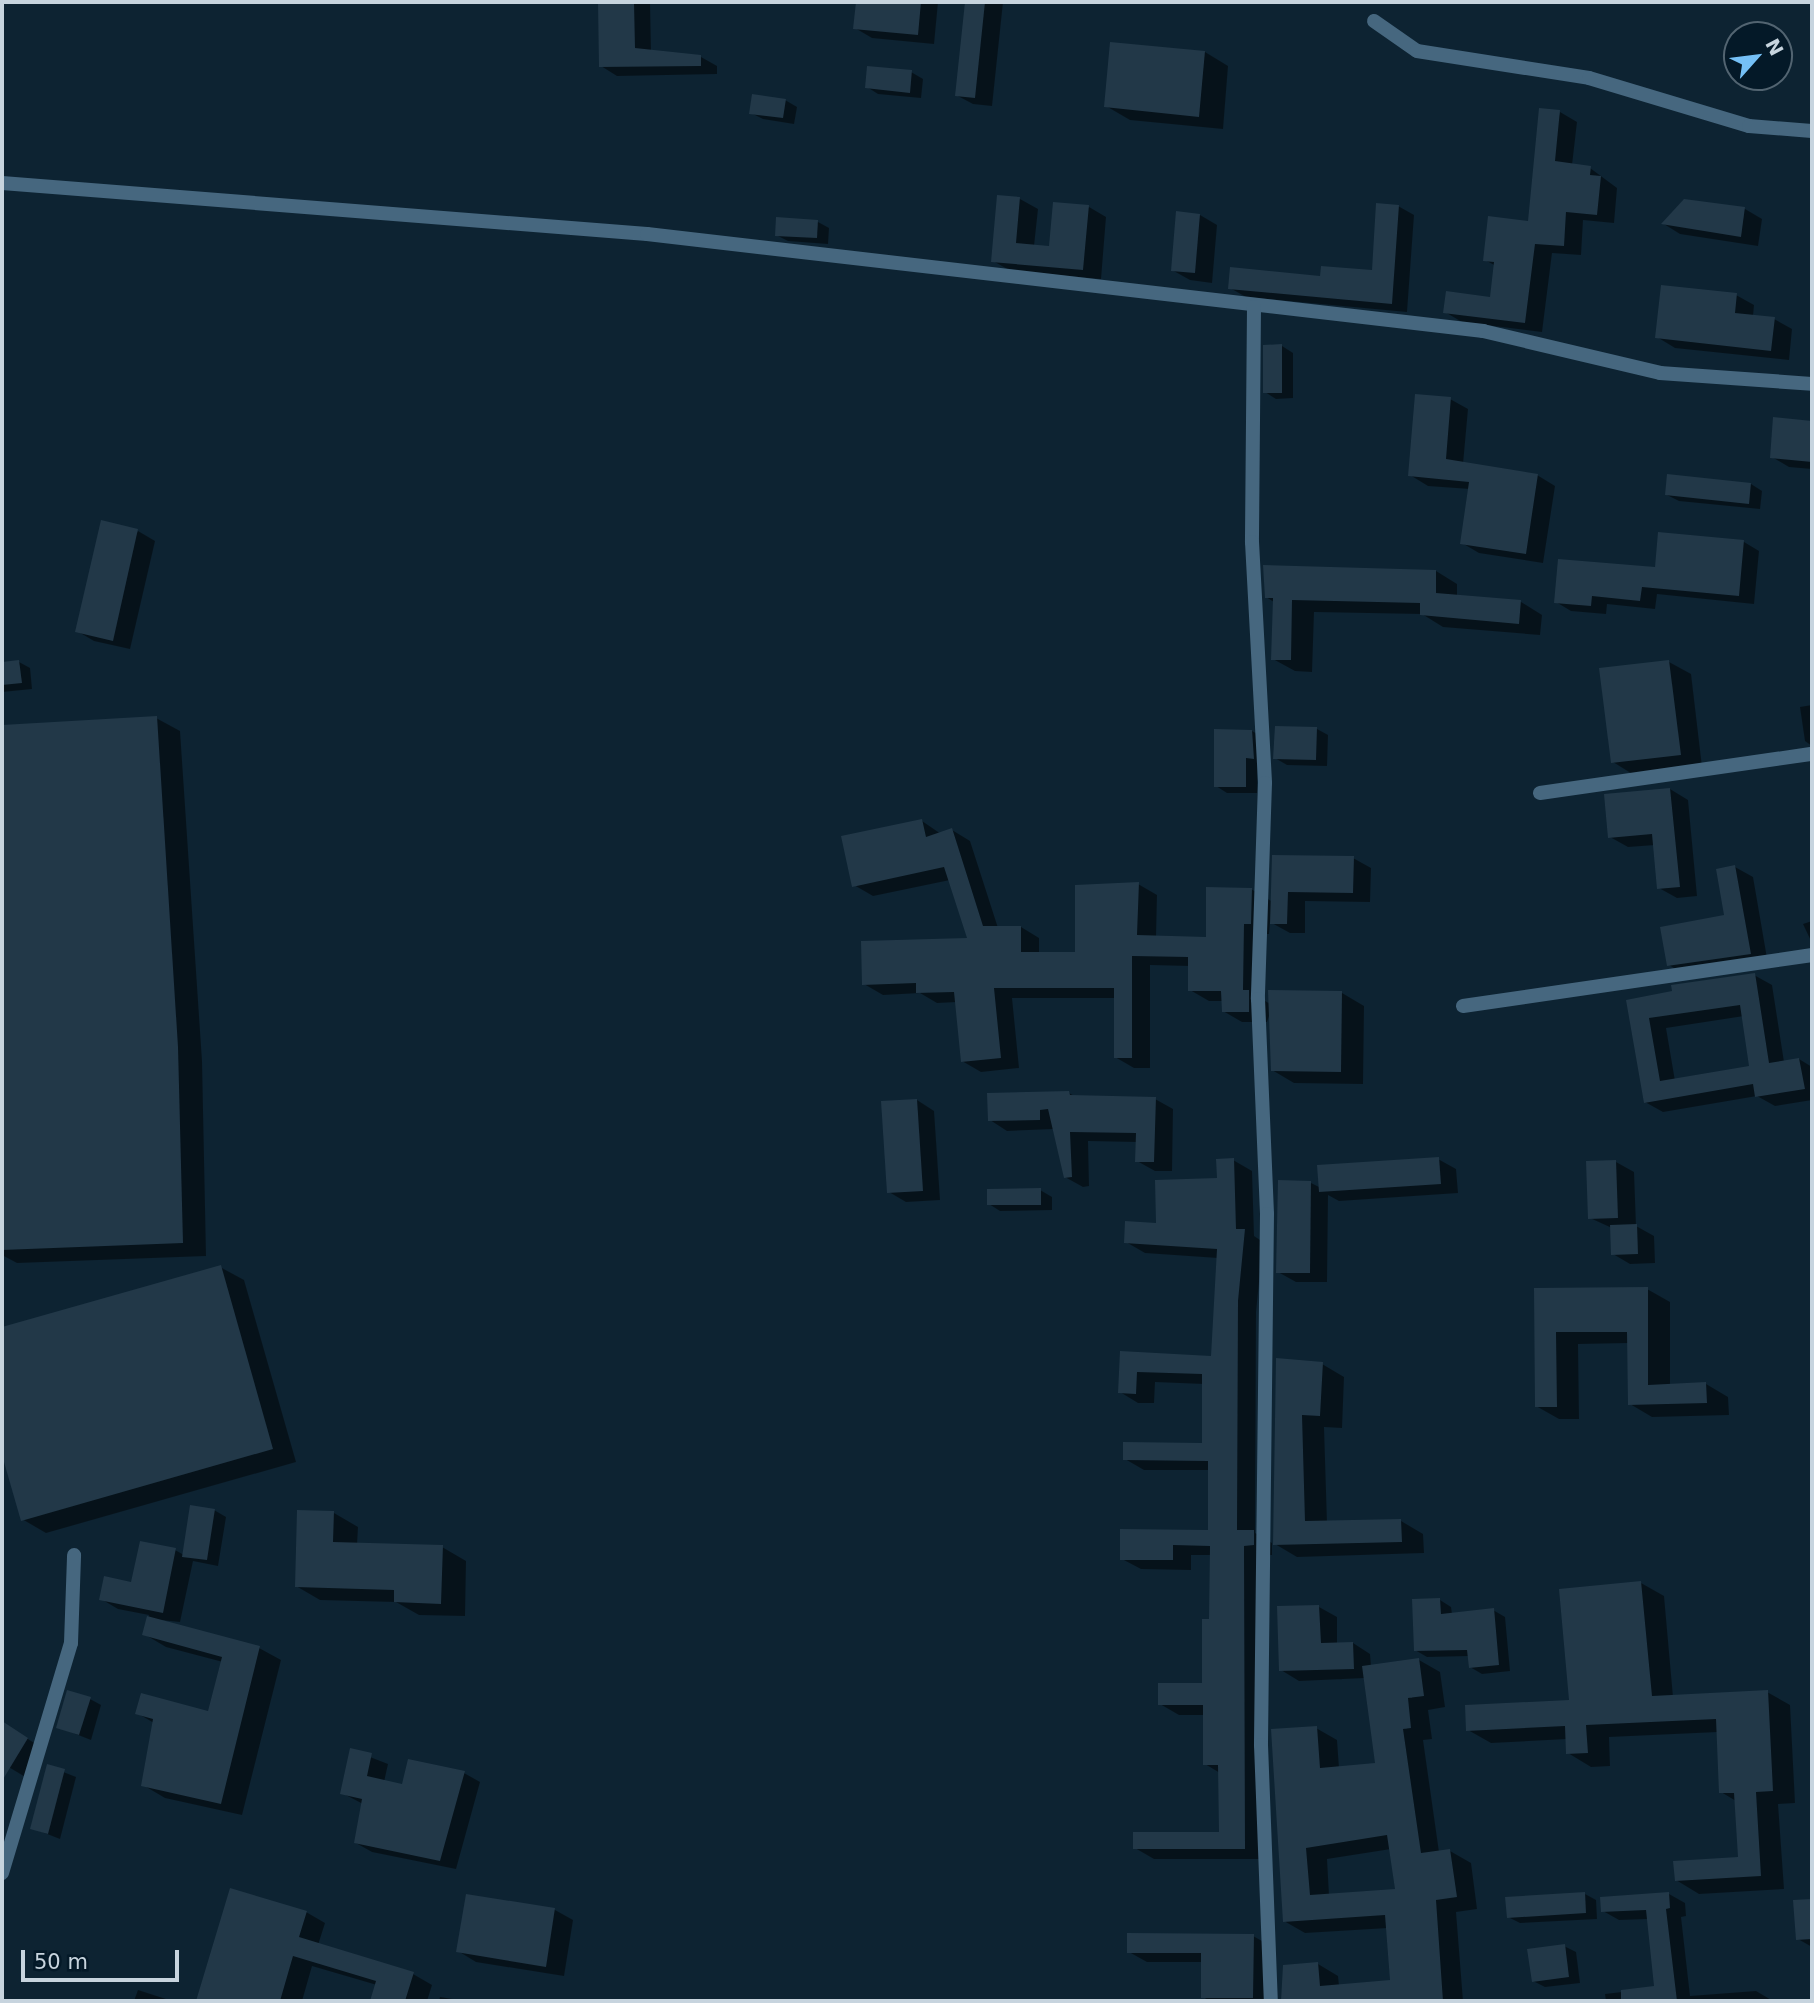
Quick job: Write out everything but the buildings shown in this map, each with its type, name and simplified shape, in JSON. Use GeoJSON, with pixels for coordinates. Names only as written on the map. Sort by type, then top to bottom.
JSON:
{"type":"FeatureCollection","features":[{"type":"Feature","properties":{"kind":"street"},"geometry":{"type":"LineString","coordinates":[[1374,21],[1416,51],[1589,78],[1749,126],[1812,131]]}},
{"type":"Feature","properties":{"kind":"street"},"geometry":{"type":"LineString","coordinates":[[2,183],[647,234],[1255,307],[1483,331],[1660,373],[1812,384]]}},
{"type":"Feature","properties":{"kind":"street"},"geometry":{"type":"LineString","coordinates":[[1255,307],[1252,542],[1265,783],[1258,999],[1266,1214],[1261,1745],[1271,2001]]}},
{"type":"Feature","properties":{"kind":"street"},"geometry":{"type":"LineString","coordinates":[[1540,793],[1812,754]]}},
{"type":"Feature","properties":{"kind":"street"},"geometry":{"type":"LineString","coordinates":[[1463,1006],[1812,955]]}},
{"type":"Feature","properties":{"kind":"street"},"geometry":{"type":"LineString","coordinates":[[2,1873],[71,1643],[74,1555]]}}]}
